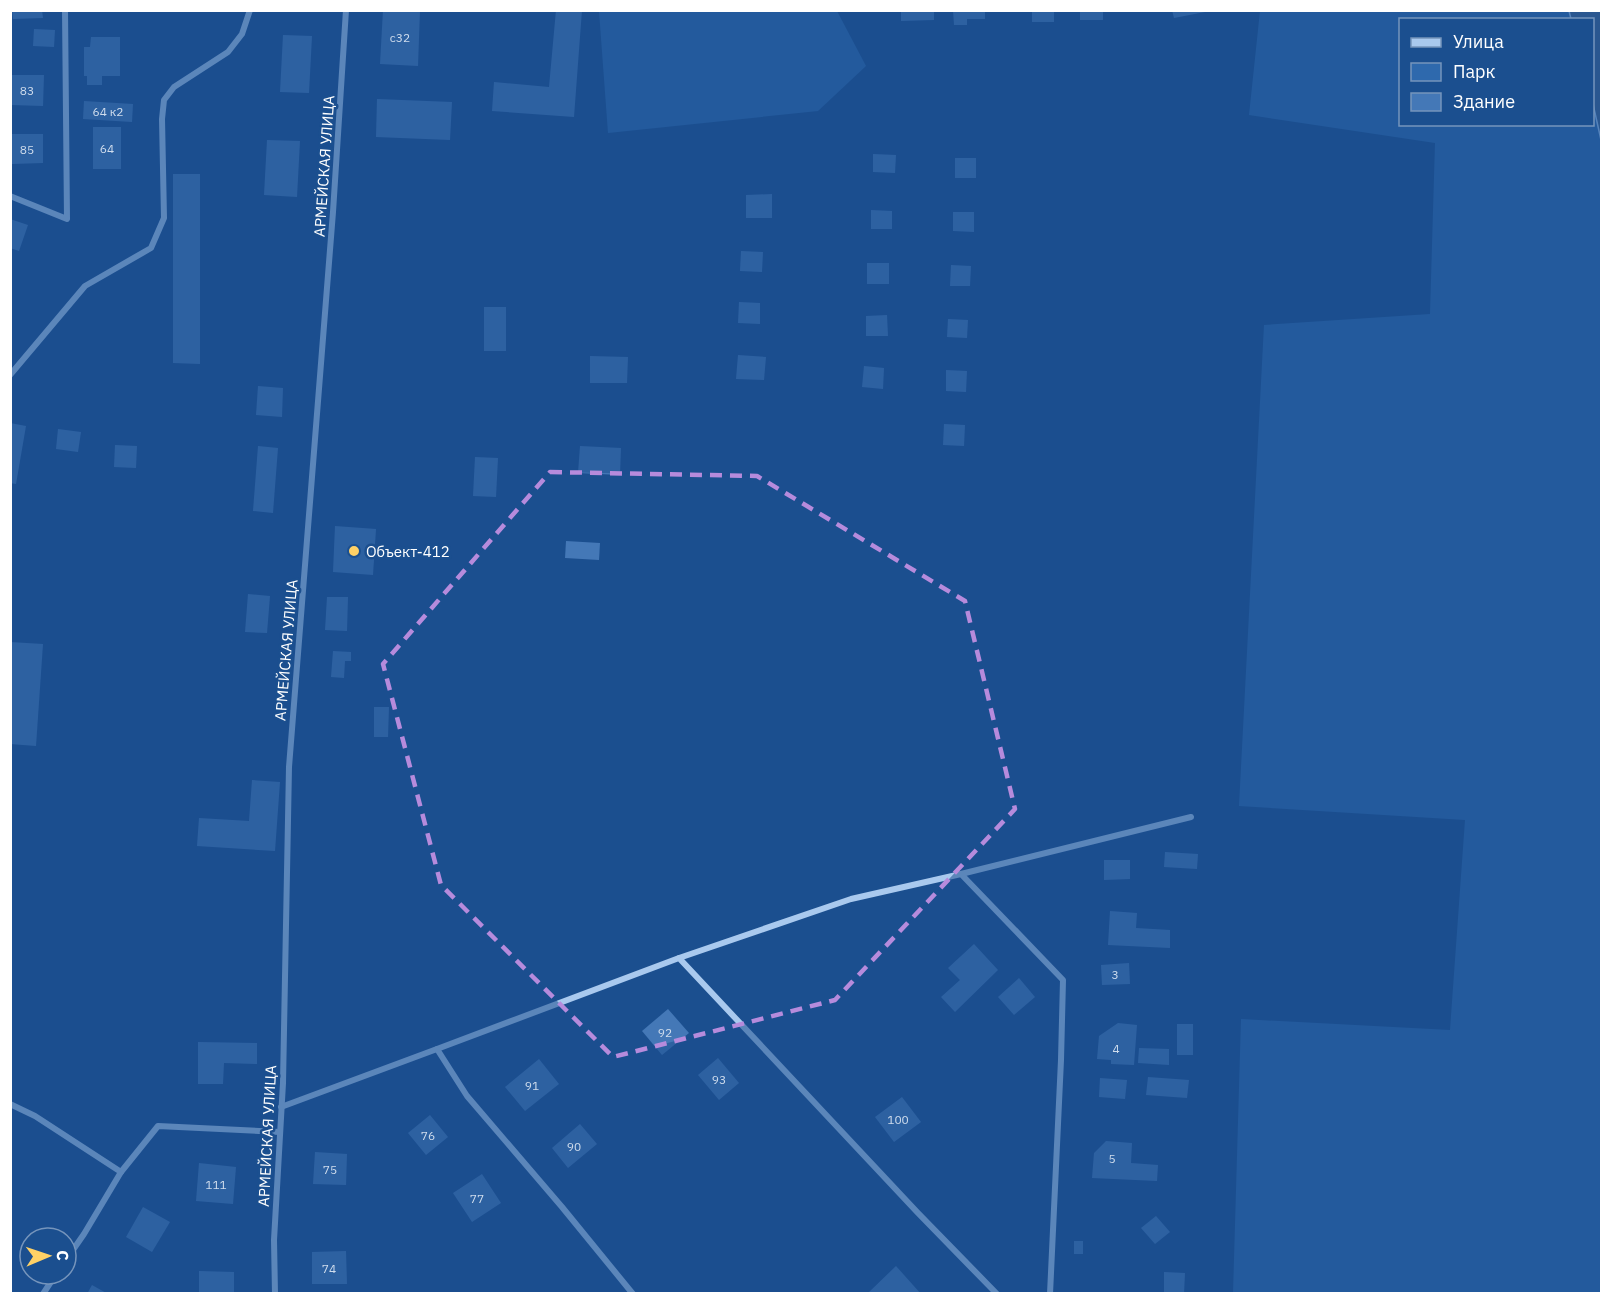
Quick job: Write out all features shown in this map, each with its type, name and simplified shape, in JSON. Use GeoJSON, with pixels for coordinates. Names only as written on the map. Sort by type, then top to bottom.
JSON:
{"type":"FeatureCollection","features":[{"type":"Feature","properties":{"kind":"street"},"geometry":{"type":"LineString","coordinates":[[10,196],[67,219],[65,10]]}},
{"type":"Feature","properties":{"kind":"street"},"geometry":{"type":"LineString","coordinates":[[10,375],[86,286],[151,248],[164,218],[162,119],[164,100],[174,87],[228,52],[242,34],[250,10]]}},
{"type":"Feature","properties":{"kind":"street","name":"АРМЕЙСКАЯ УЛИЦА"},"geometry":{"type":"LineString","coordinates":[[274,1293],[274,1240],[282,1107],[289,767],[333,212],[346,10]]}},
{"type":"Feature","properties":{"kind":"street"},"geometry":{"type":"LineString","coordinates":[[282,1107],[748,933],[850,899],[1191,817]]}},
{"type":"Feature","properties":{"kind":"street"},"geometry":{"type":"LineString","coordinates":[[961,874],[1063,980],[1050,1293]]}},
{"type":"Feature","properties":{"kind":"street"},"geometry":{"type":"LineString","coordinates":[[680,958],[918,1213],[997,1293]]}},
{"type":"Feature","properties":{"kind":"street"},"geometry":{"type":"LineString","coordinates":[[437,1050],[467,1096],[633,1293]]}},
{"type":"Feature","properties":{"kind":"street"},"geometry":{"type":"LineString","coordinates":[[10,1104],[36,1116],[121,1172]]}},
{"type":"Feature","properties":{"kind":"street"},"geometry":{"type":"LineString","coordinates":[[78,1243],[121,1172],[158,1126],[280,1132]]}},
{"type":"Feature","properties":{"kind":"highlighted area"},"geometry":{"type":"Polygon","coordinates":[[[550,472],[757,476],[965,601],[1015,809],[835,1000],[613,1057],[441,885],[383,664],[550,472]]]}},
{"type":"Feature","properties":{"kind":"green space"},"geometry":{"type":"Polygon","coordinates":[[[599,11],[837,11],[866,66],[818,111],[608,133],[599,11]]]}},
{"type":"Feature","properties":{"kind":"green space"},"geometry":{"type":"Polygon","coordinates":[[[1260,11],[1569,11],[1571,18],[1399,18],[1399,126],[1594,126],[1594,108],[1601,140],[1601,1293],[1233,1294],[1241,1019],[1450,1030],[1465,820],[1239,806],[1264,325],[1430,314],[1435,143],[1249,115],[1260,11]]]}},
{"type":"Feature","properties":{"kind":"shaded area"},"geometry":{"type":"Polygon","coordinates":[[[1569,11],[1601,11],[1601,140],[1594,108],[1594,18],[1571,18],[1569,11]]]}},
{"type":"Feature","properties":{"kind":"building"},"geometry":{"type":"Polygon","coordinates":[[[12,10],[42,10],[43,18],[13,19],[12,10]]]}},
{"type":"Feature","properties":{"kind":"building"},"geometry":{"type":"Polygon","coordinates":[[[383,10],[420,10],[418,66],[380,64],[383,10]]]}},
{"type":"Feature","properties":{"kind":"building"},"geometry":{"type":"Polygon","coordinates":[[[556,10],[582,10],[574,117],[492,111],[494,82],[549,87],[556,10]]]}},
{"type":"Feature","properties":{"kind":"building"},"geometry":{"type":"Polygon","coordinates":[[[901,10],[934,10],[934,20],[901,21],[901,10]]]}},
{"type":"Feature","properties":{"kind":"building"},"geometry":{"type":"Polygon","coordinates":[[[953,10],[985,10],[985,19],[967,19],[967,25],[954,25],[953,10]]]}},
{"type":"Feature","properties":{"kind":"building"},"geometry":{"type":"Polygon","coordinates":[[[1032,10],[1054,10],[1054,22],[1032,22],[1032,10]]]}},
{"type":"Feature","properties":{"kind":"building"},"geometry":{"type":"Polygon","coordinates":[[[1080,10],[1103,10],[1103,20],[1080,20],[1080,10]]]}},
{"type":"Feature","properties":{"kind":"building"},"geometry":{"type":"Polygon","coordinates":[[[1172,10],[1205,10],[1205,12],[1174,18],[1172,10]]]}},
{"type":"Feature","properties":{"kind":"building"},"geometry":{"type":"Polygon","coordinates":[[[34,29],[55,30],[54,47],[33,46],[34,29]]]}},
{"type":"Feature","properties":{"kind":"building"},"geometry":{"type":"Polygon","coordinates":[[[283,35],[312,36],[309,93],[280,92],[283,35]]]}},
{"type":"Feature","properties":{"kind":"building"},"geometry":{"type":"Polygon","coordinates":[[[91,37],[120,37],[120,76],[102,76],[102,85],[87,85],[87,76],[84,76],[84,47],[90,47],[91,37]]]}},
{"type":"Feature","properties":{"kind":"building"},"geometry":{"type":"Polygon","coordinates":[[[11,75],[44,75],[43,106],[11,105],[11,75]]]}},
{"type":"Feature","properties":{"kind":"building"},"geometry":{"type":"Polygon","coordinates":[[[377,99],[452,102],[450,140],[376,137],[377,99]]]}},
{"type":"Feature","properties":{"kind":"building"},"geometry":{"type":"Polygon","coordinates":[[[84,101],[133,104],[132,122],[83,119],[84,101]]]}},
{"type":"Feature","properties":{"kind":"building"},"geometry":{"type":"Polygon","coordinates":[[[93,127],[121,127],[121,169],[93,169],[93,127]]]}},
{"type":"Feature","properties":{"kind":"building"},"geometry":{"type":"Polygon","coordinates":[[[12,134],[43,134],[43,163],[12,164],[12,134]]]}},
{"type":"Feature","properties":{"kind":"building"},"geometry":{"type":"Polygon","coordinates":[[[267,140],[300,141],[297,197],[264,195],[267,140]]]}},
{"type":"Feature","properties":{"kind":"building"},"geometry":{"type":"Polygon","coordinates":[[[873,154],[896,155],[895,173],[873,172],[873,154]]]}},
{"type":"Feature","properties":{"kind":"building"},"geometry":{"type":"Polygon","coordinates":[[[955,158],[976,158],[976,178],[955,178],[955,158]]]}},
{"type":"Feature","properties":{"kind":"building"},"geometry":{"type":"Polygon","coordinates":[[[173,174],[200,174],[200,364],[173,363],[173,174]]]}},
{"type":"Feature","properties":{"kind":"building"},"geometry":{"type":"Polygon","coordinates":[[[772,194],[772,218],[746,218],[746,195],[772,194]]]}},
{"type":"Feature","properties":{"kind":"building"},"geometry":{"type":"Polygon","coordinates":[[[871,210],[892,211],[892,229],[871,229],[871,210]]]}},
{"type":"Feature","properties":{"kind":"building"},"geometry":{"type":"Polygon","coordinates":[[[953,212],[974,212],[974,232],[953,231],[953,212]]]}},
{"type":"Feature","properties":{"kind":"building"},"geometry":{"type":"Polygon","coordinates":[[[10,219],[28,225],[19,251],[10,248],[10,219]]]}},
{"type":"Feature","properties":{"kind":"building"},"geometry":{"type":"Polygon","coordinates":[[[741,251],[763,252],[762,272],[740,271],[741,251]]]}},
{"type":"Feature","properties":{"kind":"building"},"geometry":{"type":"Polygon","coordinates":[[[867,263],[889,263],[889,284],[867,284],[867,263]]]}},
{"type":"Feature","properties":{"kind":"building"},"geometry":{"type":"Polygon","coordinates":[[[951,265],[971,266],[970,286],[950,286],[951,265]]]}},
{"type":"Feature","properties":{"kind":"building"},"geometry":{"type":"Polygon","coordinates":[[[739,302],[760,303],[760,324],[738,323],[739,302]]]}},
{"type":"Feature","properties":{"kind":"building"},"geometry":{"type":"Polygon","coordinates":[[[484,307],[506,307],[506,351],[484,351],[484,307]]]}},
{"type":"Feature","properties":{"kind":"building"},"geometry":{"type":"Polygon","coordinates":[[[887,315],[888,336],[866,336],[866,316],[887,315]]]}},
{"type":"Feature","properties":{"kind":"building"},"geometry":{"type":"Polygon","coordinates":[[[948,319],[968,320],[967,338],[947,337],[948,319]]]}},
{"type":"Feature","properties":{"kind":"building"},"geometry":{"type":"Polygon","coordinates":[[[738,355],[766,357],[764,380],[736,379],[738,355]]]}},
{"type":"Feature","properties":{"kind":"building"},"geometry":{"type":"Polygon","coordinates":[[[590,356],[628,357],[627,383],[590,383],[590,356]]]}},
{"type":"Feature","properties":{"kind":"building"},"geometry":{"type":"Polygon","coordinates":[[[864,366],[884,368],[883,389],[862,387],[864,366]]]}},
{"type":"Feature","properties":{"kind":"building"},"geometry":{"type":"Polygon","coordinates":[[[946,370],[967,371],[966,392],[946,391],[946,370]]]}},
{"type":"Feature","properties":{"kind":"building"},"geometry":{"type":"Polygon","coordinates":[[[258,386],[283,388],[282,417],[256,415],[258,386]]]}},
{"type":"Feature","properties":{"kind":"building"},"geometry":{"type":"Polygon","coordinates":[[[10,423],[26,426],[16,484],[10,483],[10,423]]]}},
{"type":"Feature","properties":{"kind":"building"},"geometry":{"type":"Polygon","coordinates":[[[944,424],[965,425],[964,446],[943,445],[944,424]]]}},
{"type":"Feature","properties":{"kind":"building"},"geometry":{"type":"Polygon","coordinates":[[[58,429],[81,432],[78,452],[56,449],[58,429]]]}},
{"type":"Feature","properties":{"kind":"building"},"geometry":{"type":"Polygon","coordinates":[[[115,445],[137,446],[136,468],[114,467],[115,445]]]}},
{"type":"Feature","properties":{"kind":"building"},"geometry":{"type":"Polygon","coordinates":[[[258,446],[278,448],[273,513],[253,511],[258,446]]]}},
{"type":"Feature","properties":{"kind":"building"},"geometry":{"type":"Polygon","coordinates":[[[580,446],[621,448],[620,475],[578,473],[580,446]]]}},
{"type":"Feature","properties":{"kind":"building"},"geometry":{"type":"Polygon","coordinates":[[[475,457],[498,458],[496,497],[473,496],[475,457]]]}},
{"type":"Feature","properties":{"kind":"building","name":"Объект-412"},"geometry":{"type":"Polygon","coordinates":[[[335,526],[376,529],[373,575],[333,572],[335,526]]]}},
{"type":"Feature","properties":{"kind":"building"},"geometry":{"type":"Polygon","coordinates":[[[566,541],[600,543],[599,560],[565,558],[566,541]]]}},
{"type":"Feature","properties":{"kind":"building"},"geometry":{"type":"Polygon","coordinates":[[[248,594],[270,596],[267,633],[245,632],[248,594]]]}},
{"type":"Feature","properties":{"kind":"building"},"geometry":{"type":"Polygon","coordinates":[[[327,597],[348,597],[347,631],[325,630],[327,597]]]}},
{"type":"Feature","properties":{"kind":"building"},"geometry":{"type":"Polygon","coordinates":[[[10,642],[43,644],[36,746],[10,744],[10,642]]]}},
{"type":"Feature","properties":{"kind":"building"},"geometry":{"type":"Polygon","coordinates":[[[333,651],[351,652],[351,661],[345,661],[344,678],[331,677],[333,651]]]}},
{"type":"Feature","properties":{"kind":"building"},"geometry":{"type":"Polygon","coordinates":[[[374,707],[389,707],[388,737],[374,737],[374,707]]]}},
{"type":"Feature","properties":{"kind":"building"},"geometry":{"type":"Polygon","coordinates":[[[252,780],[280,782],[275,851],[197,846],[199,818],[249,821],[252,780]]]}},
{"type":"Feature","properties":{"kind":"building"},"geometry":{"type":"Polygon","coordinates":[[[1165,852],[1198,854],[1197,869],[1164,867],[1165,852]]]}},
{"type":"Feature","properties":{"kind":"building"},"geometry":{"type":"Polygon","coordinates":[[[1104,860],[1130,860],[1130,879],[1104,880],[1104,860]]]}},
{"type":"Feature","properties":{"kind":"building"},"geometry":{"type":"Polygon","coordinates":[[[1110,911],[1137,913],[1136,928],[1170,930],[1170,948],[1108,945],[1110,911]]]}},
{"type":"Feature","properties":{"kind":"building"},"geometry":{"type":"Polygon","coordinates":[[[974,944],[998,970],[955,1012],[941,997],[960,980],[948,968],[974,944]]]}},
{"type":"Feature","properties":{"kind":"building"},"geometry":{"type":"Polygon","coordinates":[[[1129,963],[1130,984],[1102,985],[1101,965],[1129,963]]]}},
{"type":"Feature","properties":{"kind":"building"},"geometry":{"type":"Polygon","coordinates":[[[1019,978],[1035,997],[1014,1015],[998,997],[1019,978]]]}},
{"type":"Feature","properties":{"kind":"building"},"geometry":{"type":"Polygon","coordinates":[[[668,1009],[689,1033],[662,1055],[642,1031],[668,1009]]]}},
{"type":"Feature","properties":{"kind":"building"},"geometry":{"type":"Polygon","coordinates":[[[1118,1023],[1137,1025],[1134,1065],[1111,1064],[1111,1060],[1097,1059],[1099,1036],[1118,1023]]]}},
{"type":"Feature","properties":{"kind":"building"},"geometry":{"type":"Polygon","coordinates":[[[1177,1024],[1193,1024],[1193,1055],[1177,1055],[1177,1024]]]}},
{"type":"Feature","properties":{"kind":"building"},"geometry":{"type":"Polygon","coordinates":[[[198,1042],[257,1043],[257,1064],[224,1063],[223,1084],[198,1084],[198,1042]]]}},
{"type":"Feature","properties":{"kind":"building"},"geometry":{"type":"Polygon","coordinates":[[[1139,1048],[1169,1049],[1169,1065],[1138,1063],[1139,1048]]]}},
{"type":"Feature","properties":{"kind":"building"},"geometry":{"type":"Polygon","coordinates":[[[718,1058],[739,1083],[719,1100],[698,1075],[718,1058]]]}},
{"type":"Feature","properties":{"kind":"building"},"geometry":{"type":"Polygon","coordinates":[[[539,1059],[559,1084],[525,1111],[505,1087],[539,1059]]]}},
{"type":"Feature","properties":{"kind":"building"},"geometry":{"type":"Polygon","coordinates":[[[1148,1077],[1189,1080],[1187,1098],[1146,1095],[1148,1077]]]}},
{"type":"Feature","properties":{"kind":"building"},"geometry":{"type":"Polygon","coordinates":[[[1100,1078],[1127,1080],[1125,1099],[1099,1097],[1100,1078]]]}},
{"type":"Feature","properties":{"kind":"building"},"geometry":{"type":"Polygon","coordinates":[[[902,1097],[921,1122],[894,1142],[875,1117],[902,1097]]]}},
{"type":"Feature","properties":{"kind":"building"},"geometry":{"type":"Polygon","coordinates":[[[430,1115],[448,1137],[426,1155],[408,1133],[430,1115]]]}},
{"type":"Feature","properties":{"kind":"building"},"geometry":{"type":"Polygon","coordinates":[[[580,1124],[597,1144],[568,1168],[552,1148],[580,1124]]]}},
{"type":"Feature","properties":{"kind":"building"},"geometry":{"type":"Polygon","coordinates":[[[1106,1141],[1132,1143],[1131,1163],[1158,1165],[1157,1181],[1092,1178],[1094,1153],[1106,1141]]]}},
{"type":"Feature","properties":{"kind":"building"},"geometry":{"type":"Polygon","coordinates":[[[315,1152],[347,1154],[346,1185],[313,1184],[315,1152]]]}},
{"type":"Feature","properties":{"kind":"building"},"geometry":{"type":"Polygon","coordinates":[[[199,1163],[236,1167],[233,1204],[196,1201],[199,1163]]]}},
{"type":"Feature","properties":{"kind":"building"},"geometry":{"type":"Polygon","coordinates":[[[482,1174],[501,1203],[472,1222],[453,1193],[482,1174]]]}},
{"type":"Feature","properties":{"kind":"building"},"geometry":{"type":"Polygon","coordinates":[[[143,1207],[170,1222],[152,1252],[126,1237],[143,1207]]]}},
{"type":"Feature","properties":{"kind":"building"},"geometry":{"type":"Polygon","coordinates":[[[1156,1216],[1170,1232],[1155,1244],[1141,1228],[1156,1216]]]}},
{"type":"Feature","properties":{"kind":"building"},"geometry":{"type":"Polygon","coordinates":[[[1074,1241],[1083,1241],[1083,1254],[1074,1254],[1074,1241]]]}},
{"type":"Feature","properties":{"kind":"building"},"geometry":{"type":"Polygon","coordinates":[[[346,1251],[347,1284],[312,1284],[312,1252],[346,1251]]]}},
{"type":"Feature","properties":{"kind":"building"},"geometry":{"type":"Polygon","coordinates":[[[896,1266],[921,1294],[867,1294],[896,1266]]]}},
{"type":"Feature","properties":{"kind":"building"},"geometry":{"type":"Polygon","coordinates":[[[199,1271],[234,1272],[234,1294],[199,1294],[199,1271]]]}},
{"type":"Feature","properties":{"kind":"building"},"geometry":{"type":"Polygon","coordinates":[[[1164,1272],[1185,1273],[1184,1294],[1164,1294],[1164,1272]]]}},
{"type":"Feature","properties":{"kind":"building"},"geometry":{"type":"Polygon","coordinates":[[[92,1285],[108,1294],[87,1294],[92,1285]]]}},
{"type":"Feature","properties":{"kind":"place","name":"Объект-412"},"geometry":{"type":"Point","coordinates":[354,551]}}]}
